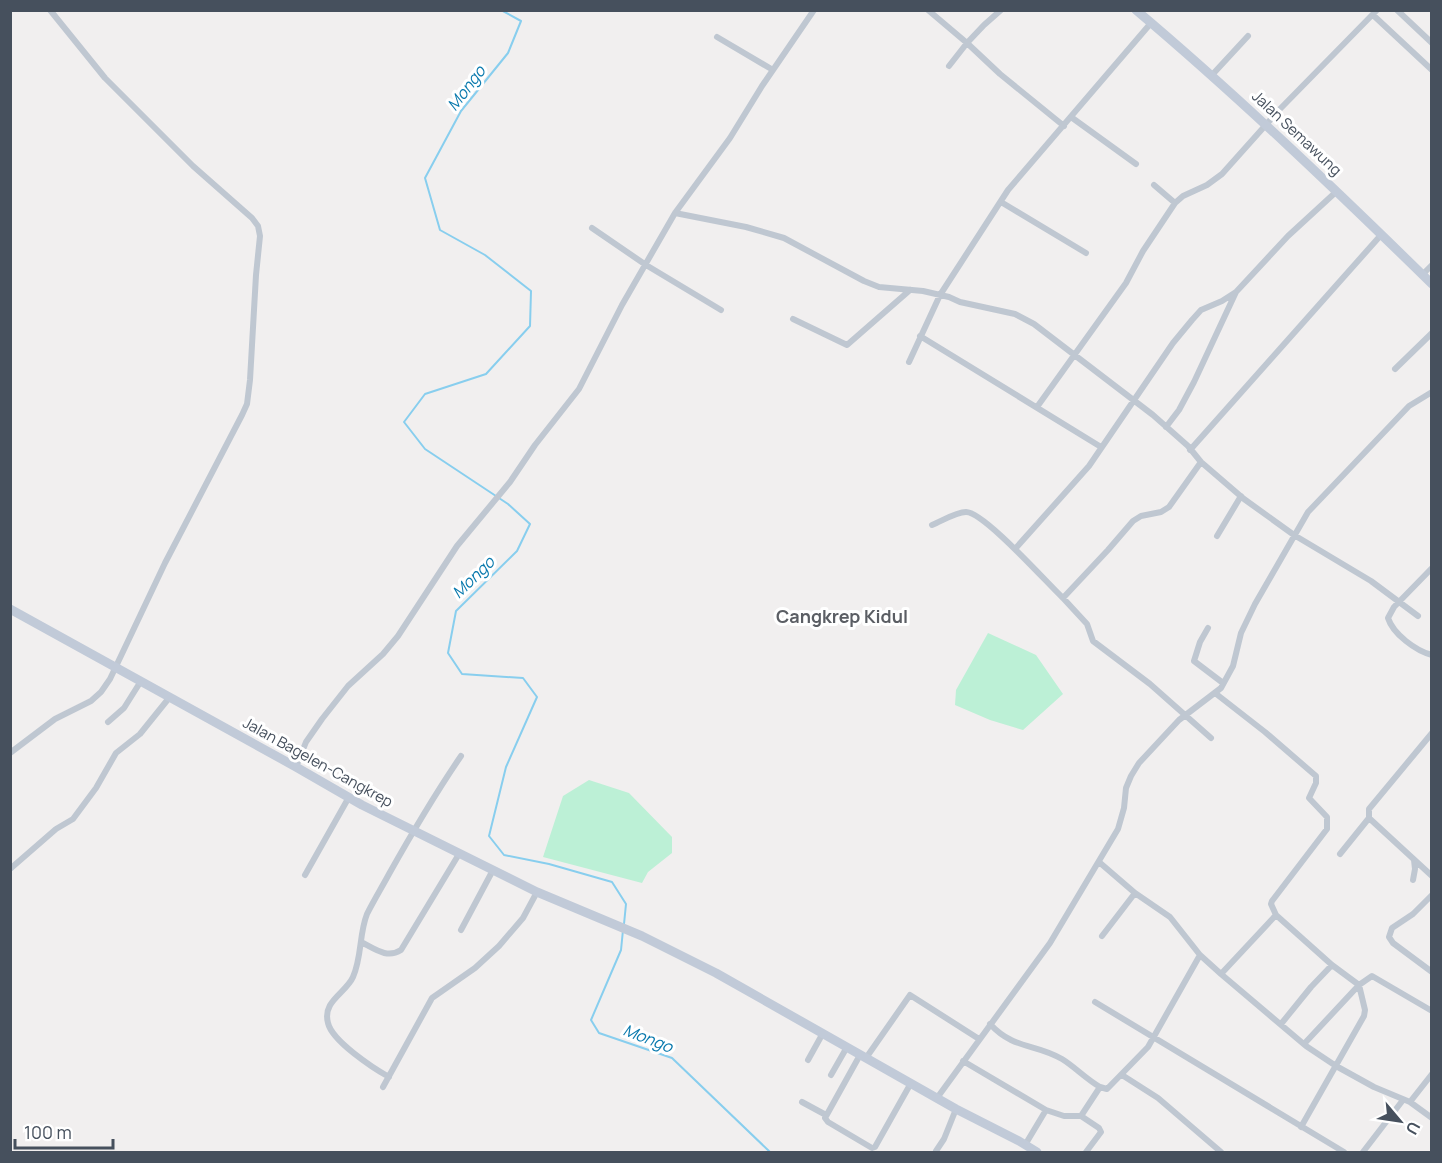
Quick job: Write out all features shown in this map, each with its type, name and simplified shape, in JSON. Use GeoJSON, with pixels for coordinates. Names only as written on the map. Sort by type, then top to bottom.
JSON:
{"type":"FeatureCollection","features":[{"type":"Feature","properties":{"kind":"main road","name":"Jalan Semawung"},"geometry":{"type":"LineString","coordinates":[[1136,10],[1267,125],[1431,284]]}},
{"type":"Feature","properties":{"kind":"main road","name":"Jalan Bagelen-Cangkrep"},"geometry":{"type":"LineString","coordinates":[[10,609],[413,831],[537,892],[642,936],[716,974],[1037,1152]]}},
{"type":"Feature","properties":{"kind":"street"},"geometry":{"type":"LineString","coordinates":[[10,753],[55,719],[96,697],[110,679],[165,563],[247,404],[260,230],[252,218],[193,166],[105,78],[50,10]]}},
{"type":"Feature","properties":{"kind":"street"},"geometry":{"type":"LineString","coordinates":[[296,766],[306,742],[322,719],[348,686],[383,654],[398,636],[457,546],[510,482],[535,445],[579,389],[622,305],[675,213],[730,138],[814,10]]}},
{"type":"Feature","properties":{"kind":"street"},"geometry":{"type":"LineString","coordinates":[[928,10],[1000,74],[1064,126]]}},
{"type":"Feature","properties":{"kind":"street"},"geometry":{"type":"LineString","coordinates":[[949,66],[967,43],[1001,10]]}},
{"type":"Feature","properties":{"kind":"street"},"geometry":{"type":"LineString","coordinates":[[1396,10],[1431,43]]}},
{"type":"Feature","properties":{"kind":"street"},"geometry":{"type":"LineString","coordinates":[[1038,407],[1126,283],[1143,251],[1175,203],[1183,196],[1218,178],[1280,109],[1375,13],[1431,70]]}},
{"type":"Feature","properties":{"kind":"street"},"geometry":{"type":"LineString","coordinates":[[909,362],[940,295],[1023,170],[1064,126],[1151,23]]}},
{"type":"Feature","properties":{"kind":"street"},"geometry":{"type":"LineString","coordinates":[[1212,75],[1248,36]]}},
{"type":"Feature","properties":{"kind":"street"},"geometry":{"type":"LineString","coordinates":[[717,37],[773,70]]}},
{"type":"Feature","properties":{"kind":"street"},"geometry":{"type":"LineString","coordinates":[[1071,117],[1136,164]]}},
{"type":"Feature","properties":{"kind":"street"},"geometry":{"type":"LineString","coordinates":[[1154,185],[1175,203]]}},
{"type":"Feature","properties":{"kind":"street"},"geometry":{"type":"LineString","coordinates":[[1015,549],[1089,466],[1173,343],[1192,320],[1201,310],[1222,302],[1236,292],[1288,236],[1337,191]]}},
{"type":"Feature","properties":{"kind":"street"},"geometry":{"type":"LineString","coordinates":[[1001,202],[1086,253]]}},
{"type":"Feature","properties":{"kind":"street"},"geometry":{"type":"LineString","coordinates":[[675,213],[746,227],[784,238],[879,287],[940,295],[960,302],[1015,314],[1034,324],[1135,400],[1241,496],[1294,535],[1371,580],[1418,616]]}},
{"type":"Feature","properties":{"kind":"street"},"geometry":{"type":"LineString","coordinates":[[592,228],[646,265],[721,309]]}},
{"type":"Feature","properties":{"kind":"street"},"geometry":{"type":"LineString","coordinates":[[1190,450],[1381,235]]}},
{"type":"Feature","properties":{"kind":"street"},"geometry":{"type":"LineString","coordinates":[[1422,275],[1431,265]]}},
{"type":"Feature","properties":{"kind":"street"},"geometry":{"type":"LineString","coordinates":[[793,319],[848,345],[911,290]]}},
{"type":"Feature","properties":{"kind":"street"},"geometry":{"type":"LineString","coordinates":[[1166,427],[1179,410],[1236,292]]}},
{"type":"Feature","properties":{"kind":"street"},"geometry":{"type":"LineString","coordinates":[[1395,369],[1431,333]]}},
{"type":"Feature","properties":{"kind":"street"},"geometry":{"type":"LineString","coordinates":[[920,336],[1101,447]]}},
{"type":"Feature","properties":{"kind":"street"},"geometry":{"type":"LineString","coordinates":[[937,1098],[1050,944],[1118,829],[1124,808],[1126,788],[1139,763],[1186,714],[1215,693],[1223,683],[1236,657],[1241,633],[1294,535],[1312,507],[1413,402],[1431,392]]}},
{"type":"Feature","properties":{"kind":"street"},"geometry":{"type":"LineString","coordinates":[[1063,598],[1133,521],[1141,516],[1161,513],[1169,507],[1202,462]]}},
{"type":"Feature","properties":{"kind":"street"},"geometry":{"type":"LineString","coordinates":[[1217,536],[1241,496]]}},
{"type":"Feature","properties":{"kind":"street"},"geometry":{"type":"LineString","coordinates":[[932,525],[969,511],[980,518],[1015,549],[1087,624],[1093,641],[1186,714],[1211,738]]}},
{"type":"Feature","properties":{"kind":"street"},"geometry":{"type":"LineString","coordinates":[[1431,568],[1399,601],[1388,618],[1390,624],[1416,647],[1431,655]]}},
{"type":"Feature","properties":{"kind":"street"},"geometry":{"type":"LineString","coordinates":[[1208,628],[1200,642],[1194,661],[1223,683]]}},
{"type":"Feature","properties":{"kind":"street"},"geometry":{"type":"LineString","coordinates":[[108,722],[124,708],[141,681]]}},
{"type":"Feature","properties":{"kind":"street"},"geometry":{"type":"LineString","coordinates":[[1215,693],[1316,776],[1309,798],[1327,817],[1328,828],[1271,904],[1276,915],[1332,965],[1359,985],[1365,1014],[1301,1126]]}},
{"type":"Feature","properties":{"kind":"street"},"geometry":{"type":"LineString","coordinates":[[10,869],[56,829],[73,819],[96,788],[116,753],[140,734],[169,698]]}},
{"type":"Feature","properties":{"kind":"street"},"geometry":{"type":"LineString","coordinates":[[1340,854],[1369,818],[1369,809],[1431,733]]}},
{"type":"Feature","properties":{"kind":"street"},"geometry":{"type":"LineString","coordinates":[[389,1077],[342,1043],[328,1024],[331,1003],[353,977],[367,914],[413,831],[461,756]]}},
{"type":"Feature","properties":{"kind":"street"},"geometry":{"type":"LineString","coordinates":[[305,875],[349,797]]}},
{"type":"Feature","properties":{"kind":"street"},"geometry":{"type":"LineString","coordinates":[[1369,818],[1431,876]]}},
{"type":"Feature","properties":{"kind":"street"},"geometry":{"type":"LineString","coordinates":[[362,942],[387,955],[401,950],[459,854]]}},
{"type":"Feature","properties":{"kind":"street"},"geometry":{"type":"LineString","coordinates":[[1413,880],[1414,860]]}},
{"type":"Feature","properties":{"kind":"street"},"geometry":{"type":"LineString","coordinates":[[1099,862],[1136,893],[1170,917],[1200,955],[1221,975],[1304,1044],[1336,1066],[1410,1102],[1431,1118]]}},
{"type":"Feature","properties":{"kind":"street"},"geometry":{"type":"LineString","coordinates":[[461,930],[493,870]]}},
{"type":"Feature","properties":{"kind":"street"},"geometry":{"type":"LineString","coordinates":[[383,1087],[432,998],[475,968],[499,946],[517,927],[537,892]]}},
{"type":"Feature","properties":{"kind":"street"},"geometry":{"type":"LineString","coordinates":[[1101,936],[1136,893]]}},
{"type":"Feature","properties":{"kind":"street"},"geometry":{"type":"LineString","coordinates":[[1431,895],[1413,914],[1397,923],[1389,933],[1393,943],[1431,972]]}},
{"type":"Feature","properties":{"kind":"street"},"geometry":{"type":"LineString","coordinates":[[1221,975],[1276,915]]}},
{"type":"Feature","properties":{"kind":"street"},"geometry":{"type":"LineString","coordinates":[[990,1024],[1014,1043],[1061,1058],[1100,1087],[1107,1089],[1142,1054],[1200,955]]}},
{"type":"Feature","properties":{"kind":"street"},"geometry":{"type":"LineString","coordinates":[[1281,1024],[1332,965]]}},
{"type":"Feature","properties":{"kind":"street"},"geometry":{"type":"LineString","coordinates":[[1304,1044],[1359,985],[1370,977],[1374,977],[1431,1011]]}},
{"type":"Feature","properties":{"kind":"street"},"geometry":{"type":"LineString","coordinates":[[911,1083],[874,1148],[828,1122],[825,1118],[863,1056],[910,995],[979,1039]]}},
{"type":"Feature","properties":{"kind":"street"},"geometry":{"type":"LineString","coordinates":[[1095,1002],[1344,1152]]}},
{"type":"Feature","properties":{"kind":"street"},"geometry":{"type":"LineString","coordinates":[[808,1060],[823,1034]]}},
{"type":"Feature","properties":{"kind":"street"},"geometry":{"type":"LineString","coordinates":[[831,1075],[847,1047]]}},
{"type":"Feature","properties":{"kind":"street"},"geometry":{"type":"LineString","coordinates":[[963,1061],[1046,1110],[1064,1116],[1080,1116],[1099,1128],[1101,1132],[1086,1152]]}},
{"type":"Feature","properties":{"kind":"street"},"geometry":{"type":"LineString","coordinates":[[1410,1102],[1431,1074]]}},
{"type":"Feature","properties":{"kind":"street"},"geometry":{"type":"LineString","coordinates":[[1122,1075],[1158,1098],[1221,1152]]}},
{"type":"Feature","properties":{"kind":"street"},"geometry":{"type":"LineString","coordinates":[[1080,1116],[1100,1087]]}},
{"type":"Feature","properties":{"kind":"street"},"geometry":{"type":"LineString","coordinates":[[1363,1152],[1403,1100]]}},
{"type":"Feature","properties":{"kind":"street"},"geometry":{"type":"LineString","coordinates":[[802,1102],[826,1115]]}},
{"type":"Feature","properties":{"kind":"street"},"geometry":{"type":"LineString","coordinates":[[936,1151],[944,1139],[956,1109]]}},
{"type":"Feature","properties":{"kind":"street"},"geometry":{"type":"LineString","coordinates":[[1025,1144],[1046,1110]]}},
{"type":"Feature","properties":{"kind":"green space"},"geometry":{"type":"Polygon","coordinates":[[[988,633],[1036,655],[1063,694],[1023,730],[990,720],[955,705],[956,690],[988,633]]]}},
{"type":"Feature","properties":{"kind":"green space"},"geometry":{"type":"Polygon","coordinates":[[[589,780],[629,793],[672,837],[672,853],[648,872],[642,883],[543,857],[563,796],[589,780]]]}},
{"type":"Feature","properties":{"kind":"waterway","name":"Mongo"},"geometry":{"type":"LineString","coordinates":[[501,10],[521,21],[508,53],[461,111],[425,178],[440,230],[485,255],[531,291],[530,326],[486,374],[425,394],[404,422],[425,449],[508,504],[530,524],[517,551],[456,611],[448,653],[462,674],[523,678],[537,697],[506,767],[489,836],[504,855],[549,864],[612,882],[626,904],[624,924]]}},
{"type":"Feature","properties":{"kind":"waterway","name":"Mongo"},"geometry":{"type":"LineString","coordinates":[[623,930],[621,950],[591,1020],[599,1033],[672,1058],[770,1152]]}},
{"type":"Feature","properties":{"kind":"district","name":"Cangkrep Kidul"},"geometry":{"type":"Point","coordinates":[842,616]}}]}
